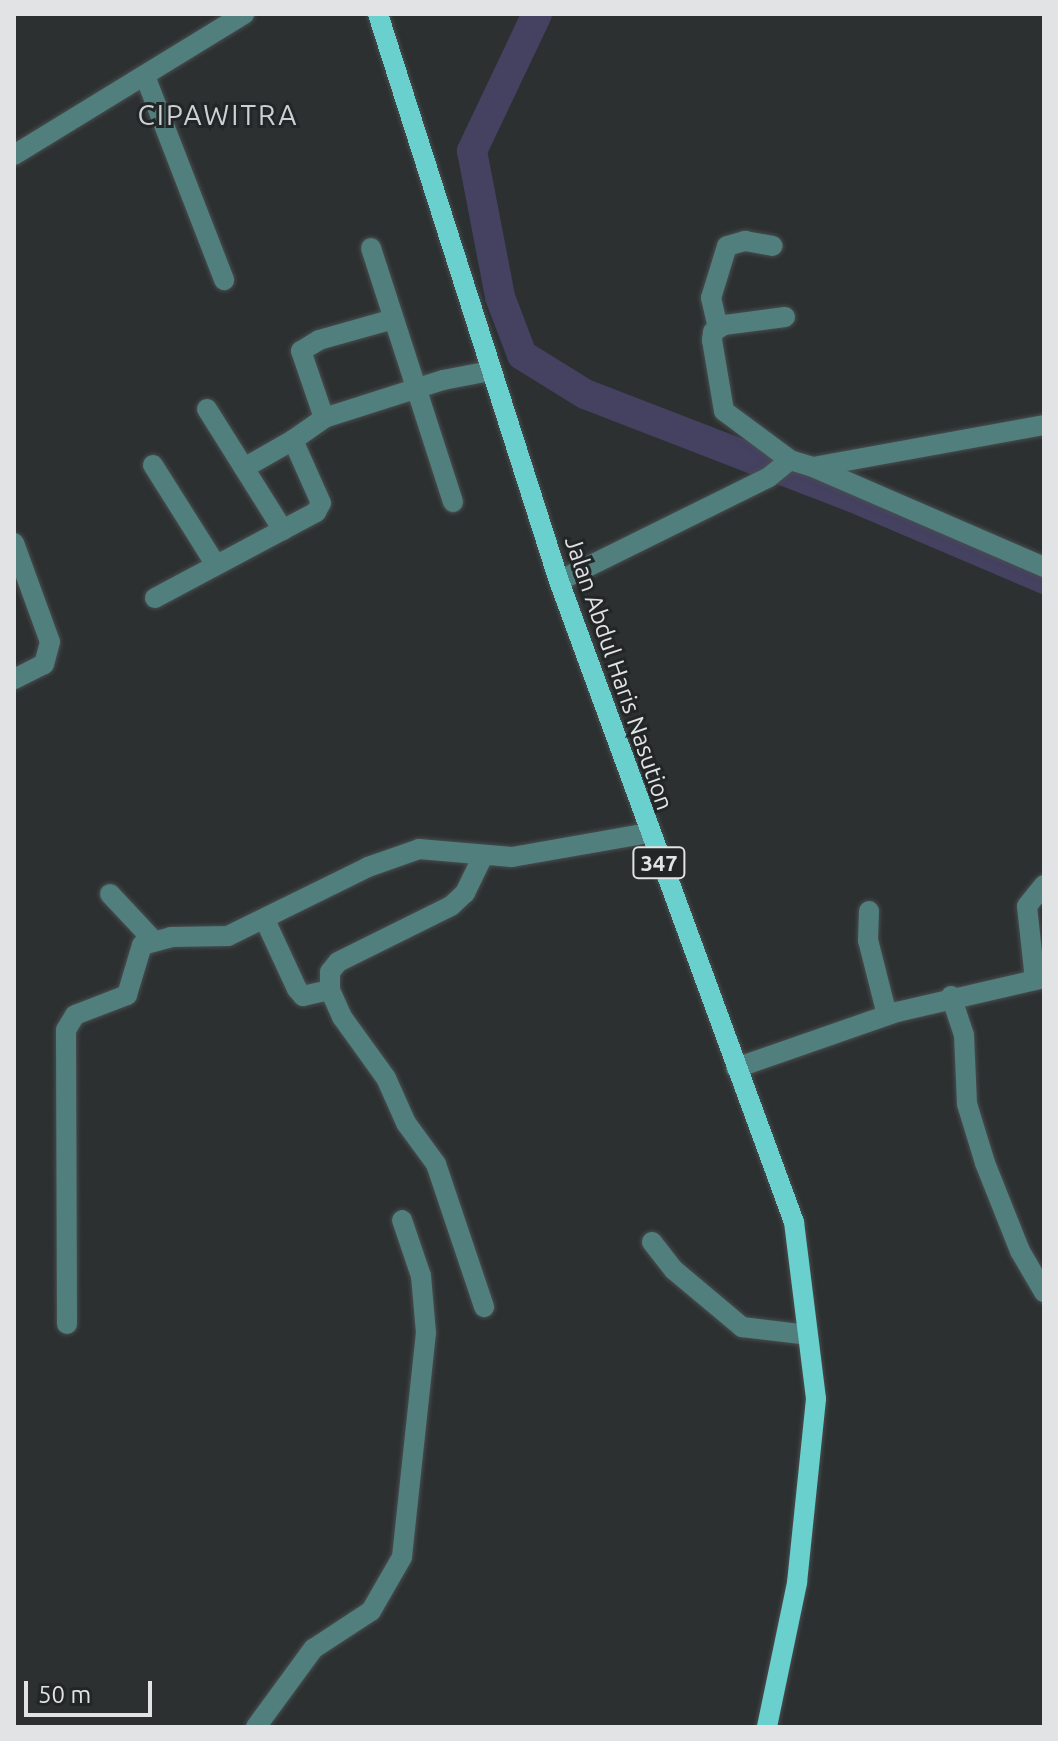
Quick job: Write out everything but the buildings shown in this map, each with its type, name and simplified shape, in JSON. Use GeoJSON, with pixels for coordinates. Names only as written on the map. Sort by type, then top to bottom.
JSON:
{"type":"FeatureCollection","features":[{"type":"Feature","properties":{"kind":"main road","name":"Jalan Abdul Haris Nasution"},"geometry":{"type":"LineString","coordinates":[[378,14],[559,581],[648,833],[794,1222],[816,1399],[797,1583],[767,1727]]}},
{"type":"Feature","properties":{"kind":"street"},"geometry":{"type":"LineString","coordinates":[[14,155],[244,14]]}},
{"type":"Feature","properties":{"kind":"street"},"geometry":{"type":"LineString","coordinates":[[145,76],[224,280]]}},
{"type":"Feature","properties":{"kind":"street"},"geometry":{"type":"LineString","coordinates":[[773,246],[745,241],[727,246],[711,298],[718,328],[712,340],[724,411],[781,467]]}},
{"type":"Feature","properties":{"kind":"street"},"geometry":{"type":"LineString","coordinates":[[371,248],[453,502]]}},
{"type":"Feature","properties":{"kind":"street"},"geometry":{"type":"LineString","coordinates":[[718,328],[785,317]]}},
{"type":"Feature","properties":{"kind":"street"},"geometry":{"type":"LineString","coordinates":[[324,418],[301,351],[319,340],[393,319]]}},
{"type":"Feature","properties":{"kind":"street"},"geometry":{"type":"LineString","coordinates":[[244,468],[324,418],[418,388],[490,371]]}},
{"type":"Feature","properties":{"kind":"street"},"geometry":{"type":"LineString","coordinates":[[207,409],[283,530]]}},
{"type":"Feature","properties":{"kind":"street"},"geometry":{"type":"LineString","coordinates":[[559,581],[781,467],[813,467],[1044,425]]}},
{"type":"Feature","properties":{"kind":"street"},"geometry":{"type":"LineString","coordinates":[[155,598],[316,512],[321,503],[293,440]]}},
{"type":"Feature","properties":{"kind":"street"},"geometry":{"type":"LineString","coordinates":[[153,465],[216,565]]}},
{"type":"Feature","properties":{"kind":"street"},"geometry":{"type":"LineString","coordinates":[[813,467],[1044,567]]}},
{"type":"Feature","properties":{"kind":"street"},"geometry":{"type":"LineString","coordinates":[[14,543],[50,642],[44,664],[14,679]]}},
{"type":"Feature","properties":{"kind":"street"},"geometry":{"type":"LineString","coordinates":[[67,1324],[66,1030],[75,1015],[127,995],[142,945],[154,941],[228,936],[396,855],[419,849],[512,857],[648,833]]}},
{"type":"Feature","properties":{"kind":"street"},"geometry":{"type":"LineString","coordinates":[[483,856],[465,893],[451,906],[338,962],[330,972],[330,990],[342,1017],[386,1078],[406,1123],[436,1164],[484,1307]]}},
{"type":"Feature","properties":{"kind":"street"},"geometry":{"type":"LineString","coordinates":[[736,1068],[951,996],[1039,979],[1027,906],[1044,885]]}},
{"type":"Feature","properties":{"kind":"street"},"geometry":{"type":"LineString","coordinates":[[110,894],[154,941]]}},
{"type":"Feature","properties":{"kind":"street"},"geometry":{"type":"LineString","coordinates":[[869,911],[868,940],[887,1015]]}},
{"type":"Feature","properties":{"kind":"street"},"geometry":{"type":"LineString","coordinates":[[265,920],[303,996],[330,990]]}},
{"type":"Feature","properties":{"kind":"street"},"geometry":{"type":"LineString","coordinates":[[951,996],[964,1035],[967,1104],[985,1163],[1025,1261],[1044,1292]]}},
{"type":"Feature","properties":{"kind":"street"},"geometry":{"type":"LineString","coordinates":[[256,1727],[313,1649],[371,1611],[402,1557],[426,1333],[421,1276],[402,1220]]}},
{"type":"Feature","properties":{"kind":"street"},"geometry":{"type":"LineString","coordinates":[[652,1242],[674,1270],[742,1327],[808,1335]]}},
{"type":"Feature","properties":{"kind":"waterway"},"geometry":{"type":"LineString","coordinates":[[537,14],[472,151],[500,297],[522,355],[585,394],[852,497],[1044,579]]}},
{"type":"Feature","properties":{"kind":"district","name":"CIPAWITRA"},"geometry":{"type":"Point","coordinates":[218,115]}}]}
